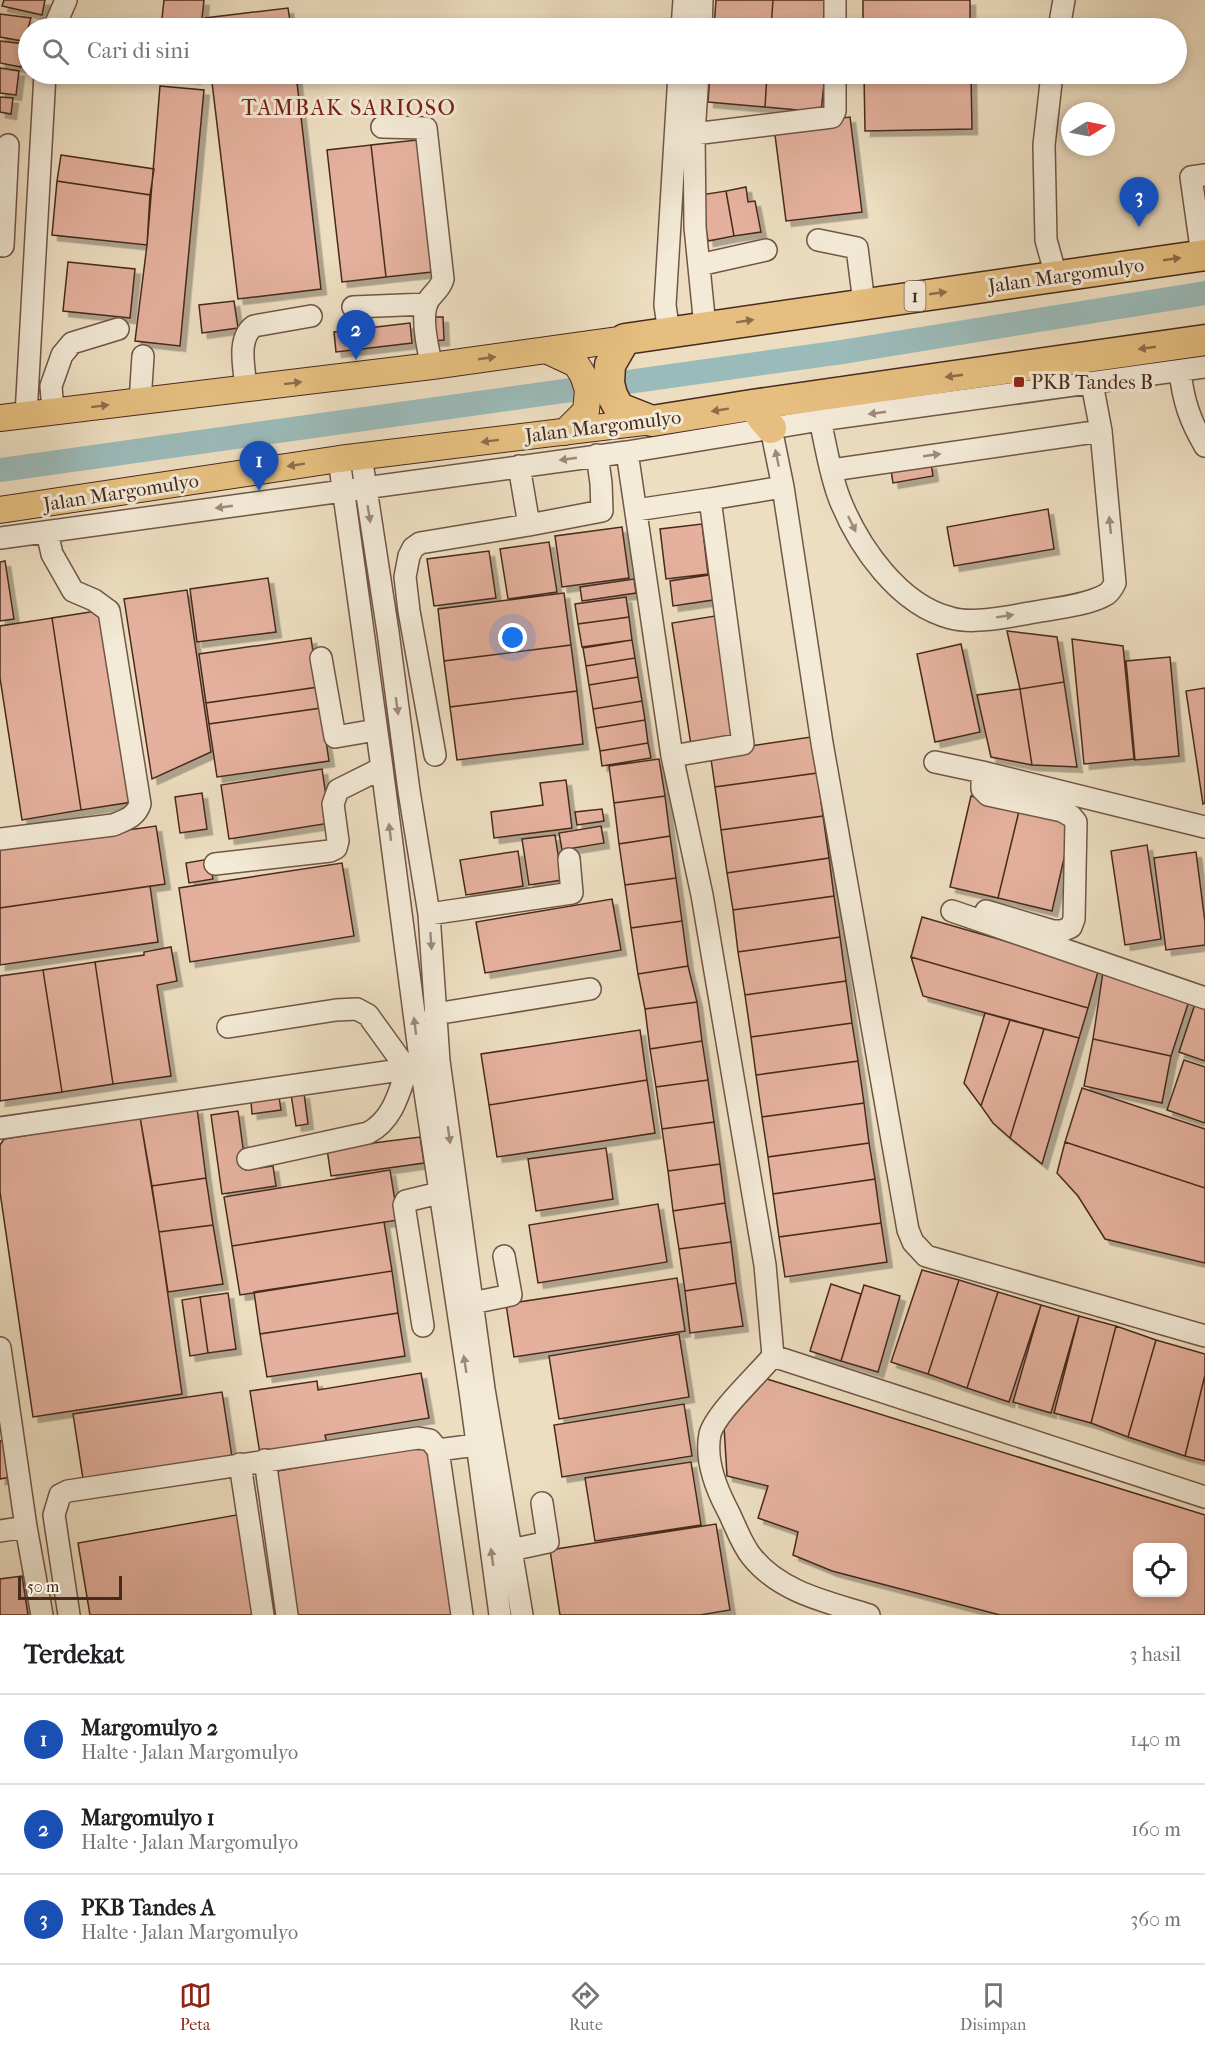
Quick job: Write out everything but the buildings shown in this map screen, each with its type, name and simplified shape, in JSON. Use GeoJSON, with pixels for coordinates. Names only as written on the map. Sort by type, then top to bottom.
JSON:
{"type":"FeatureCollection","features":[{"type":"Feature","properties":{"kind":"highway","name":"Jalan Margomulyo"},"geometry":{"type":"LineString","coordinates":[[625,339],[1204,255]]}},
{"type":"Feature","properties":{"kind":"highway"},"geometry":{"type":"LineString","coordinates":[[625,339],[610,365],[609,383],[612,394],[619,408],[652,421]]}},
{"type":"Feature","properties":{"kind":"highway","name":"Jalan Margomulyo"},"geometry":{"type":"LineString","coordinates":[[652,421],[1205,340]]}},
{"type":"Feature","properties":{"kind":"highway"},"geometry":{"type":"LineString","coordinates":[[752,405],[771,428]]}},
{"type":"Feature","properties":{"kind":"main road","name":"Jalan Margomulyo"},"geometry":{"type":"LineString","coordinates":[[0,418],[432,366],[625,339]]}},
{"type":"Feature","properties":{"kind":"main road"},"geometry":{"type":"LineString","coordinates":[[546,350],[576,364],[588,390],[586,411],[566,432]]}},
{"type":"Feature","properties":{"kind":"main road","name":"Jalan Margomulyo"},"geometry":{"type":"LineString","coordinates":[[0,510],[350,457],[652,421]]}},
{"type":"Feature","properties":{"kind":"lane"},"geometry":{"type":"LineString","coordinates":[[58,18],[66,0]]}},
{"type":"Feature","properties":{"kind":"lane"},"geometry":{"type":"LineString","coordinates":[[683,18],[684,0]]}},
{"type":"Feature","properties":{"kind":"lane"},"geometry":{"type":"LineString","coordinates":[[701,18],[702,0]]}},
{"type":"Feature","properties":{"kind":"lane"},"geometry":{"type":"LineString","coordinates":[[835,0],[835,18]]}},
{"type":"Feature","properties":{"kind":"lane"},"geometry":{"type":"LineString","coordinates":[[1061,18],[1064,0]]}},
{"type":"Feature","properties":{"kind":"lane"},"geometry":{"type":"LineString","coordinates":[[26,415],[44,84]]}},
{"type":"Feature","properties":{"kind":"lane"},"geometry":{"type":"LineString","coordinates":[[669,333],[665,305],[678,84]]}},
{"type":"Feature","properties":{"kind":"lane"},"geometry":{"type":"LineString","coordinates":[[697,84],[694,134],[695,227],[705,327]]}},
{"type":"Feature","properties":{"kind":"lane"},"geometry":{"type":"LineString","coordinates":[[694,134],[832,117],[835,111],[835,84]]}},
{"type":"Feature","properties":{"kind":"lane"},"geometry":{"type":"LineString","coordinates":[[1051,84],[1044,145],[1046,240],[1056,276]]}},
{"type":"Feature","properties":{"kind":"lane"},"geometry":{"type":"LineString","coordinates":[[382,128],[426,128],[443,279],[442,284],[427,304],[426,339],[432,366]]}},
{"type":"Feature","properties":{"kind":"lane"},"geometry":{"type":"LineString","coordinates":[[3,246],[4,145],[40,146]]}},
{"type":"Feature","properties":{"kind":"lane"},"geometry":{"type":"LineString","coordinates":[[1204,255],[1191,177],[1205,175]]}},
{"type":"Feature","properties":{"kind":"lane"},"geometry":{"type":"LineString","coordinates":[[818,240],[857,248],[864,303]]}},
{"type":"Feature","properties":{"kind":"lane"},"geometry":{"type":"LineString","coordinates":[[699,265],[766,250]]}},
{"type":"Feature","properties":{"kind":"lane"},"geometry":{"type":"LineString","coordinates":[[353,307],[427,304]]}},
{"type":"Feature","properties":{"kind":"lane"},"geometry":{"type":"LineString","coordinates":[[246,389],[243,341],[248,330],[254,326],[311,316]]}},
{"type":"Feature","properties":{"kind":"lane"},"geometry":{"type":"LineString","coordinates":[[53,412],[51,386],[62,355],[72,343],[118,329]]}},
{"type":"Feature","properties":{"kind":"lane"},"geometry":{"type":"LineString","coordinates":[[140,402],[143,356]]}},
{"type":"Feature","properties":{"kind":"lane"},"geometry":{"type":"LineString","coordinates":[[0,538],[627,452],[820,420],[1205,367]]}},
{"type":"Feature","properties":{"kind":"lane"},"geometry":{"type":"LineString","coordinates":[[1180,371],[1183,396],[1194,427],[1205,446]]}},
{"type":"Feature","properties":{"kind":"lane"},"geometry":{"type":"LineString","coordinates":[[820,420],[844,509],[860,539],[883,573],[923,608],[953,619],[989,619],[1049,610],[1097,599],[1110,593],[1115,583],[1101,431],[1092,383]]}},
{"type":"Feature","properties":{"kind":"lane"},"geometry":{"type":"LineString","coordinates":[[771,428],[783,487],[822,744],[908,1230],[913,1242],[926,1256],[1205,1336]]}},
{"type":"Feature","properties":{"kind":"lane"},"geometry":{"type":"LineString","coordinates":[[832,470],[1101,431]]}},
{"type":"Feature","properties":{"kind":"lane"},"geometry":{"type":"LineString","coordinates":[[627,452],[672,756],[702,895],[765,1265],[773,1356],[720,1417],[710,1433],[709,1454],[713,1475],[721,1498],[752,1557],[773,1577],[800,1593],[869,1615]]}},
{"type":"Feature","properties":{"kind":"lane"},"geometry":{"type":"LineString","coordinates":[[435,755],[405,577],[413,548],[420,543],[602,511],[602,483],[597,455]]}},
{"type":"Feature","properties":{"kind":"lane"},"geometry":{"type":"LineString","coordinates":[[248,1159],[368,1133],[377,1128],[422,1065],[435,1014],[429,914],[391,656],[365,488],[350,457]]}},
{"type":"Feature","properties":{"kind":"lane"},"geometry":{"type":"LineString","coordinates":[[350,457],[342,491],[439,1193],[522,1615]]}},
{"type":"Feature","properties":{"kind":"lane"},"geometry":{"type":"LineString","coordinates":[[519,466],[529,525]]}},
{"type":"Feature","properties":{"kind":"lane"},"geometry":{"type":"LineString","coordinates":[[636,510],[783,487]]}},
{"type":"Feature","properties":{"kind":"lane"},"geometry":{"type":"LineString","coordinates":[[672,756],[743,744],[710,499]]}},
{"type":"Feature","properties":{"kind":"lane"},"geometry":{"type":"LineString","coordinates":[[0,839],[113,825],[131,818],[138,811],[140,804],[109,611],[94,600],[73,591],[52,554],[47,532]]}},
{"type":"Feature","properties":{"kind":"lane"},"geometry":{"type":"LineString","coordinates":[[391,656],[416,651]]}},
{"type":"Feature","properties":{"kind":"lane"},"geometry":{"type":"LineString","coordinates":[[321,658],[335,737],[376,730]]}},
{"type":"Feature","properties":{"kind":"lane"},"geometry":{"type":"LineString","coordinates":[[935,762],[1205,827]]}},
{"type":"Feature","properties":{"kind":"lane"},"geometry":{"type":"LineString","coordinates":[[215,864],[330,851],[336,848],[338,841],[333,804],[338,790],[382,768]]}},
{"type":"Feature","properties":{"kind":"lane"},"geometry":{"type":"LineString","coordinates":[[982,772],[982,789],[988,795],[1062,811],[1076,822],[1074,919],[1071,927],[1062,931],[1053,931],[986,912]]}},
{"type":"Feature","properties":{"kind":"lane"},"geometry":{"type":"LineString","coordinates":[[429,914],[570,894],[573,892],[569,859]]}},
{"type":"Feature","properties":{"kind":"lane"},"geometry":{"type":"LineString","coordinates":[[952,911],[1205,998]]}},
{"type":"Feature","properties":{"kind":"lane"},"geometry":{"type":"LineString","coordinates":[[435,1014],[590,989]]}},
{"type":"Feature","properties":{"kind":"lane"},"geometry":{"type":"LineString","coordinates":[[228,1027],[336,1010],[357,1009],[368,1015],[422,1065],[472,1303],[477,1390],[476,1445],[500,1615]]}},
{"type":"Feature","properties":{"kind":"lane"},"geometry":{"type":"LineString","coordinates":[[0,1128],[422,1065]]}},
{"type":"Feature","properties":{"kind":"lane"},"geometry":{"type":"LineString","coordinates":[[423,1326],[404,1205],[406,1201],[439,1193]]}},
{"type":"Feature","properties":{"kind":"lane"},"geometry":{"type":"LineString","coordinates":[[472,1303],[511,1295],[504,1256]]}},
{"type":"Feature","properties":{"kind":"lane"},"geometry":{"type":"LineString","coordinates":[[0,1348],[26,1527],[42,1615]]}},
{"type":"Feature","properties":{"kind":"lane"},"geometry":{"type":"LineString","coordinates":[[773,1356],[1205,1497]]}},
{"type":"Feature","properties":{"kind":"lane"},"geometry":{"type":"LineString","coordinates":[[69,1615],[54,1515],[60,1495],[68,1491],[418,1438],[430,1440],[438,1450],[462,1615]]}},
{"type":"Feature","properties":{"kind":"lane"},"geometry":{"type":"LineString","coordinates":[[438,1450],[476,1445]]}},
{"type":"Feature","properties":{"kind":"lane"},"geometry":{"type":"LineString","coordinates":[[265,1460],[287,1615]]}},
{"type":"Feature","properties":{"kind":"lane"},"geometry":{"type":"LineString","coordinates":[[240,1464],[263,1615]]}},
{"type":"Feature","properties":{"kind":"lane"},"geometry":{"type":"LineString","coordinates":[[511,1550],[548,1542],[542,1503]]}},
{"type":"Feature","properties":{"kind":"lane"},"geometry":{"type":"LineString","coordinates":[[0,1531],[26,1527]]}},
{"type":"Feature","properties":{"kind":"waterway"},"geometry":{"type":"LineString","coordinates":[[0,470],[842,352],[1205,293]]}},
{"type":"Feature","properties":{"kind":"place","name":"PKB Tandes A"},"geometry":{"type":"Point","coordinates":[1139,227]}},
{"type":"Feature","properties":{"kind":"place","name":"Margomulyo 1"},"geometry":{"type":"Point","coordinates":[356,360]}},
{"type":"Feature","properties":{"kind":"place","name":"PKB Tandes B"},"geometry":{"type":"Point","coordinates":[1019,382]}},
{"type":"Feature","properties":{"kind":"place","name":"Margomulyo 2"},"geometry":{"type":"Point","coordinates":[259,491]}},
{"type":"Feature","properties":{"kind":"district","name":"TAMBAK SARIOSO"},"geometry":{"type":"Point","coordinates":[349,107]}}]}
